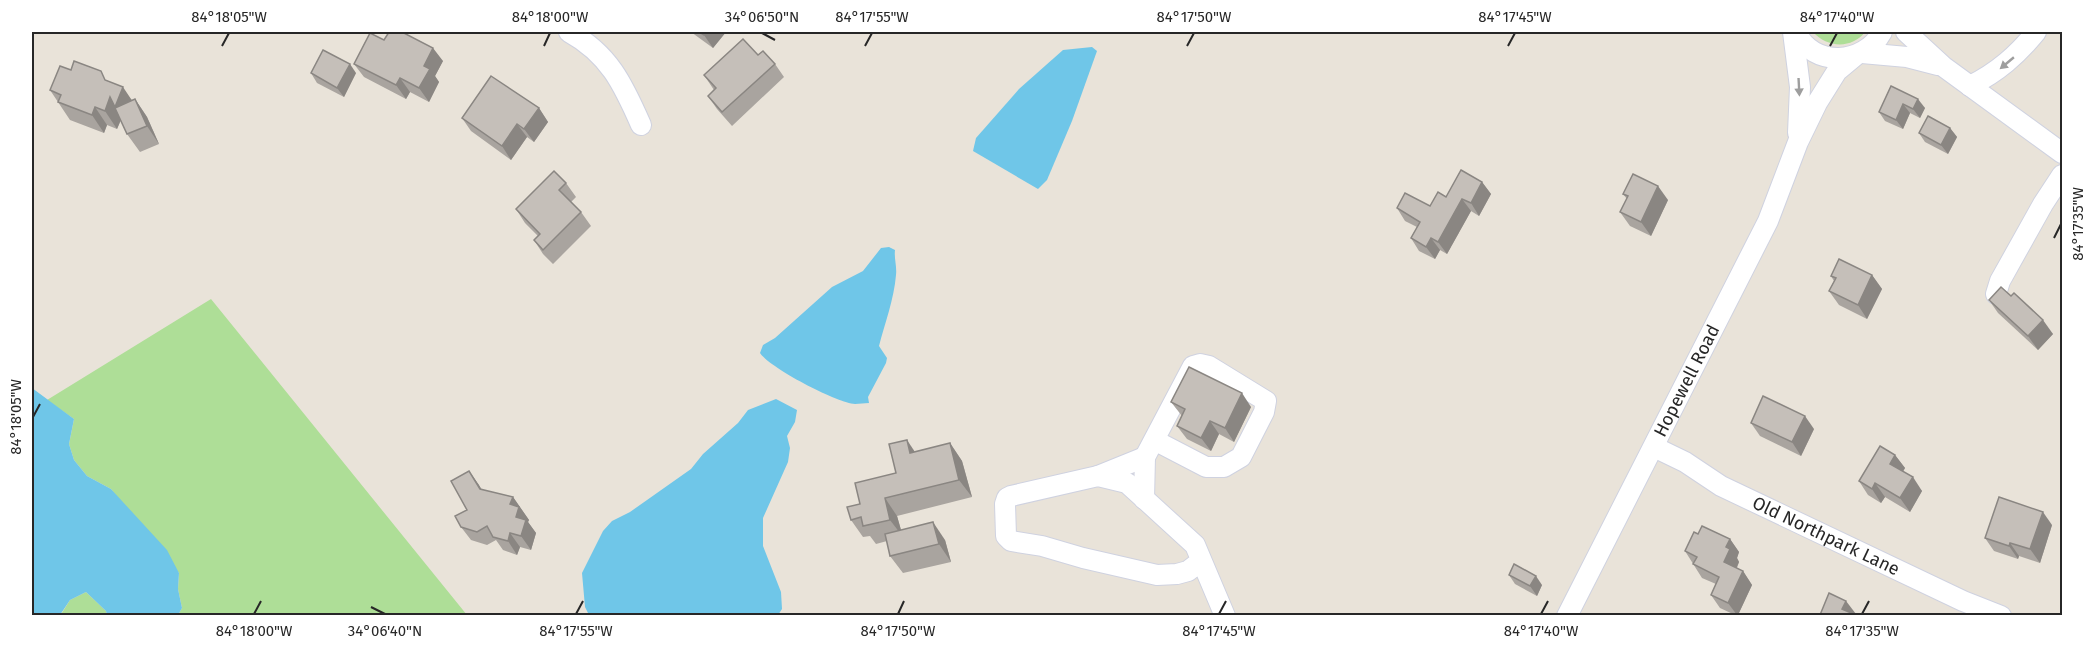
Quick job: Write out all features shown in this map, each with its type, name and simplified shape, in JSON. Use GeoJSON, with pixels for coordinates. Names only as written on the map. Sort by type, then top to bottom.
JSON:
{"type":"FeatureCollection","features":[{"type":"Feature","properties":{"kind":"street"},"geometry":{"type":"LineString","coordinates":[[569,32],[584,40],[601,54],[615,72],[641,125]]}},
{"type":"Feature","properties":{"kind":"street"},"geometry":{"type":"LineString","coordinates":[[1795,32],[1810,49],[1824,57],[1839,59],[1858,55],[1907,57],[1944,67]]}},
{"type":"Feature","properties":{"kind":"street","name":"Hopewell Road"},"geometry":{"type":"LineString","coordinates":[[1795,32],[1800,87],[1798,142]]}},
{"type":"Feature","properties":{"kind":"street","name":"Hopewell Road"},"geometry":{"type":"LineString","coordinates":[[1568,615],[1768,221],[1798,142],[1817,103],[1837,71],[1873,45],[1882,32]]}},
{"type":"Feature","properties":{"kind":"street"},"geometry":{"type":"LineString","coordinates":[[1906,32],[1944,67],[2062,153]]}},
{"type":"Feature","properties":{"kind":"street"},"geometry":{"type":"LineString","coordinates":[[1970,86],[1992,75],[2019,53],[2036,32]]}},
{"type":"Feature","properties":{"kind":"street"},"geometry":{"type":"LineString","coordinates":[[1995,294],[2043,204],[2062,175]]}},
{"type":"Feature","properties":{"kind":"street"},"geometry":{"type":"LineString","coordinates":[[1144,498],[1150,448],[1193,366],[1200,364],[1209,366],[1266,401],[1264,412],[1241,457],[1224,466],[1206,467],[1150,448],[1098,476],[1007,498],[1005,504],[1006,536],[1011,541],[1042,546],[1157,575],[1188,571],[1201,561]]}},
{"type":"Feature","properties":{"kind":"street","name":"Old Northpark Lane"},"geometry":{"type":"LineString","coordinates":[[1654,447],[1685,462],[1721,486],[1964,601],[2001,615]]}},
{"type":"Feature","properties":{"kind":"street"},"geometry":{"type":"LineString","coordinates":[[1098,476],[1126,483],[1195,545],[1225,615]]}},
{"type":"Feature","properties":{"kind":"green space"},"geometry":{"type":"Polygon","coordinates":[[[1813,32],[1865,32],[1860,38],[1847,44],[1832,44],[1813,32]]]}},
{"type":"Feature","properties":{"kind":"green space"},"geometry":{"type":"Polygon","coordinates":[[[211,299],[467,615],[178,615],[182,608],[178,589],[179,573],[111,489],[87,476],[74,460],[69,444],[74,419],[47,400],[211,299]]]}},
{"type":"Feature","properties":{"kind":"green space"},"geometry":{"type":"Polygon","coordinates":[[[86,592],[106,611],[107,615],[60,616],[70,600],[86,592]]]}},
{"type":"Feature","properties":{"kind":"water"},"geometry":{"type":"Polygon","coordinates":[[[1092,47],[1097,51],[1072,121],[1047,180],[1038,189],[973,151],[976,138],[1019,89],[1063,50],[1092,47]]]}},
{"type":"Feature","properties":{"kind":"water"},"geometry":{"type":"Polygon","coordinates":[[[889,247],[895,250],[896,275],[879,346],[887,358],[868,397],[869,403],[855,404],[834,398],[790,375],[760,353],[763,345],[775,338],[832,287],[863,271],[881,248],[889,247]]]}},
{"type":"Feature","properties":{"kind":"water"},"geometry":{"type":"Polygon","coordinates":[[[32,388],[74,419],[69,444],[74,460],[87,476],[111,489],[167,550],[179,573],[178,589],[182,608],[178,615],[107,615],[106,611],[86,592],[70,600],[60,615],[32,615],[32,388]]]}},
{"type":"Feature","properties":{"kind":"water"},"geometry":{"type":"Polygon","coordinates":[[[776,399],[797,410],[795,422],[787,436],[790,448],[788,462],[763,518],[763,546],[781,592],[782,609],[778,615],[589,615],[585,607],[582,573],[603,531],[612,521],[630,512],[691,469],[703,454],[738,423],[748,410],[776,399]]]}},
{"type":"Feature","properties":{"kind":"building"},"geometry":{"type":"Polygon","coordinates":[[[389,32],[402,32],[433,48],[424,66],[430,69],[419,88],[400,78],[396,85],[354,64],[370,33],[384,40],[389,32]]]}},
{"type":"Feature","properties":{"kind":"building"},"geometry":{"type":"Polygon","coordinates":[[[743,39],[758,55],[763,51],[775,64],[722,112],[708,96],[716,88],[704,75],[743,39]]]}},
{"type":"Feature","properties":{"kind":"building"},"geometry":{"type":"Polygon","coordinates":[[[323,50],[350,64],[337,88],[311,73],[323,50]]]}},
{"type":"Feature","properties":{"kind":"building"},"geometry":{"type":"Polygon","coordinates":[[[74,61],[101,71],[105,80],[123,87],[115,107],[110,97],[105,111],[95,107],[92,115],[58,102],[61,95],[50,90],[60,66],[71,70],[74,61]]]}},
{"type":"Feature","properties":{"kind":"building"},"geometry":{"type":"Polygon","coordinates":[[[491,76],[539,108],[524,129],[517,124],[502,146],[462,118],[491,76]]]}},
{"type":"Feature","properties":{"kind":"building"},"geometry":{"type":"Polygon","coordinates":[[[1891,86],[1918,99],[1913,109],[1903,104],[1896,120],[1879,112],[1891,86]]]}},
{"type":"Feature","properties":{"kind":"building"},"geometry":{"type":"Polygon","coordinates":[[[135,99],[147,126],[127,134],[115,108],[135,99]]]}},
{"type":"Feature","properties":{"kind":"building"},"geometry":{"type":"Polygon","coordinates":[[[1928,116],[1950,128],[1941,145],[1919,133],[1928,116]]]}},
{"type":"Feature","properties":{"kind":"building"},"geometry":{"type":"Polygon","coordinates":[[[1461,170],[1482,182],[1471,203],[1462,199],[1438,242],[1431,238],[1426,247],[1411,238],[1420,222],[1397,208],[1405,193],[1430,206],[1438,192],[1446,197],[1461,170]]]}},
{"type":"Feature","properties":{"kind":"building"},"geometry":{"type":"Polygon","coordinates":[[[554,171],[566,183],[559,190],[581,212],[543,250],[534,240],[540,234],[516,209],[554,171]]]}},
{"type":"Feature","properties":{"kind":"building"},"geometry":{"type":"Polygon","coordinates":[[[1633,174],[1658,186],[1641,222],[1620,212],[1628,196],[1623,194],[1633,174]]]}},
{"type":"Feature","properties":{"kind":"building"},"geometry":{"type":"Polygon","coordinates":[[[1839,259],[1872,275],[1858,305],[1829,291],[1836,278],[1831,276],[1839,259]]]}},
{"type":"Feature","properties":{"kind":"building"},"geometry":{"type":"Polygon","coordinates":[[[2001,287],[2011,296],[2014,293],[2043,320],[2028,336],[1989,300],[2001,287]]]}},
{"type":"Feature","properties":{"kind":"building"},"geometry":{"type":"Polygon","coordinates":[[[1189,367],[1242,393],[1225,428],[1210,421],[1201,438],[1177,426],[1185,409],[1171,402],[1189,367]]]}},
{"type":"Feature","properties":{"kind":"building"},"geometry":{"type":"Polygon","coordinates":[[[1763,396],[1805,416],[1792,442],[1751,423],[1763,396]]]}},
{"type":"Feature","properties":{"kind":"building"},"geometry":{"type":"Polygon","coordinates":[[[907,440],[910,453],[950,443],[959,480],[885,498],[890,520],[863,526],[861,517],[851,520],[847,507],[860,504],[855,483],[896,473],[889,444],[907,440]]]}},
{"type":"Feature","properties":{"kind":"building"},"geometry":{"type":"Polygon","coordinates":[[[1880,446],[1895,455],[1890,464],[1913,477],[1900,498],[1875,483],[1872,489],[1859,481],[1880,446]]]}},
{"type":"Feature","properties":{"kind":"building"},"geometry":{"type":"Polygon","coordinates":[[[469,471],[480,489],[513,497],[510,504],[519,507],[516,517],[526,520],[521,536],[510,533],[508,541],[493,537],[487,526],[477,532],[461,527],[455,516],[467,510],[451,481],[469,471]]]}},
{"type":"Feature","properties":{"kind":"building"},"geometry":{"type":"Polygon","coordinates":[[[1999,497],[2043,512],[2030,549],[2010,543],[2009,546],[1985,538],[1999,497]]]}},
{"type":"Feature","properties":{"kind":"building"},"geometry":{"type":"Polygon","coordinates":[[[933,522],[939,544],[890,556],[885,534],[933,522]]]}},
{"type":"Feature","properties":{"kind":"building"},"geometry":{"type":"Polygon","coordinates":[[[1702,526],[1730,539],[1726,547],[1730,549],[1724,562],[1743,571],[1728,603],[1711,595],[1719,577],[1693,564],[1697,557],[1685,551],[1694,532],[1698,534],[1702,526]]]}},
{"type":"Feature","properties":{"kind":"building"},"geometry":{"type":"Polygon","coordinates":[[[1514,564],[1536,576],[1530,586],[1509,575],[1514,564]]]}},
{"type":"Feature","properties":{"kind":"building"},"geometry":{"type":"Polygon","coordinates":[[[1829,593],[1846,601],[1842,609],[1856,615],[1820,615],[1829,593]]]}}]}
